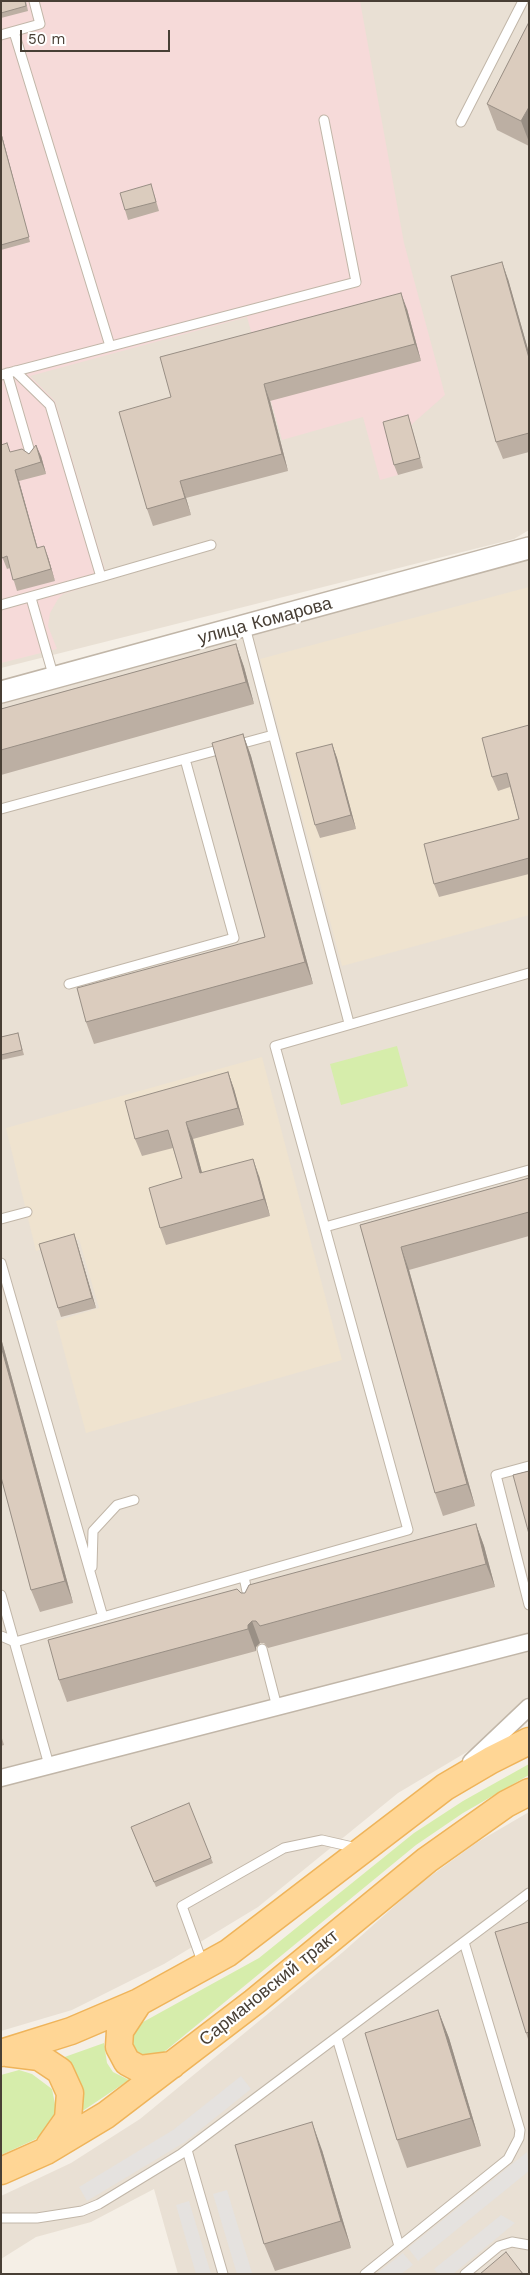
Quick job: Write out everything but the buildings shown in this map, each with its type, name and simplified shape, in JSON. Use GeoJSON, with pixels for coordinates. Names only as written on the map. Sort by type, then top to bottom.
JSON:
{"type":"FeatureCollection","features":[{"type":"Feature","properties":{"kind":"main road"},"geometry":{"type":"LineString","coordinates":[[2,2053],[71,2031],[139,2002],[204,1967],[262,1929],[445,1787],[491,1760],[529,1741]]}},
{"type":"Feature","properties":{"kind":"main road","name":"Сармановский тракт"},"geometry":{"type":"LineString","coordinates":[[1,2171],[46,2151],[106,2115],[254,2002],[427,1860],[506,1804],[529,1792]]}},
{"type":"Feature","properties":{"kind":"main road"},"geometry":{"type":"LineString","coordinates":[[139,2002],[120,2031],[119,2047],[128,2062],[140,2069],[172,2065]]}},
{"type":"Feature","properties":{"kind":"main road"},"geometry":{"type":"LineString","coordinates":[[2,2053],[39,2057],[60,2071],[70,2093],[68,2119],[46,2151]]}},
{"type":"Feature","properties":{"kind":"street","name":"улица Комарова"},"geometry":{"type":"LineString","coordinates":[[1,692],[529,548]]}},
{"type":"Feature","properties":{"kind":"street"},"geometry":{"type":"LineString","coordinates":[[1,1778],[529,1642]]}},
{"type":"Feature","properties":{"kind":"street"},"geometry":{"type":"LineString","coordinates":[[445,1787],[529,1707]]}},
{"type":"Feature","properties":{"kind":"lane"},"geometry":{"type":"LineString","coordinates":[[1,35],[40,24],[34,1]]}},
{"type":"Feature","properties":{"kind":"lane"},"geometry":{"type":"LineString","coordinates":[[461,122],[523,1]]}},
{"type":"Feature","properties":{"kind":"lane"},"geometry":{"type":"LineString","coordinates":[[14,32],[110,346]]}},
{"type":"Feature","properties":{"kind":"lane"},"geometry":{"type":"LineString","coordinates":[[8,373],[356,282],[324,120]]}},
{"type":"Feature","properties":{"kind":"lane"},"geometry":{"type":"LineString","coordinates":[[8,373],[32,459]]}},
{"type":"Feature","properties":{"kind":"lane"},"geometry":{"type":"LineString","coordinates":[[8,373],[50,405],[100,576]]}},
{"type":"Feature","properties":{"kind":"lane"},"geometry":{"type":"LineString","coordinates":[[1,605],[212,545]]}},
{"type":"Feature","properties":{"kind":"lane"},"geometry":{"type":"LineString","coordinates":[[31,598],[54,678]]}},
{"type":"Feature","properties":{"kind":"lane"},"geometry":{"type":"LineString","coordinates":[[245,627],[349,1023]]}},
{"type":"Feature","properties":{"kind":"lane"},"geometry":{"type":"LineString","coordinates":[[1,809],[273,736]]}},
{"type":"Feature","properties":{"kind":"lane"},"geometry":{"type":"LineString","coordinates":[[69,984],[234,938],[185,759]]}},
{"type":"Feature","properties":{"kind":"lane"},"geometry":{"type":"LineString","coordinates":[[1,1636],[14,1642],[408,1530],[275,1046],[349,1023],[529,974]]}},
{"type":"Feature","properties":{"kind":"lane"},"geometry":{"type":"LineString","coordinates":[[325,1227],[529,1170]]}},
{"type":"Feature","properties":{"kind":"lane"},"geometry":{"type":"LineString","coordinates":[[1,1219],[27,1212]]}},
{"type":"Feature","properties":{"kind":"lane"},"geometry":{"type":"LineString","coordinates":[[1,1263],[103,1617]]}},
{"type":"Feature","properties":{"kind":"lane"},"geometry":{"type":"LineString","coordinates":[[529,1466],[496,1475],[529,1605]]}},
{"type":"Feature","properties":{"kind":"lane"},"geometry":{"type":"LineString","coordinates":[[92,1577],[93,1531],[116,1504],[134,1500]]}},
{"type":"Feature","properties":{"kind":"lane"},"geometry":{"type":"LineString","coordinates":[[244,1577],[251,1609]]}},
{"type":"Feature","properties":{"kind":"lane"},"geometry":{"type":"LineString","coordinates":[[1,1595],[49,1765]]}},
{"type":"Feature","properties":{"kind":"lane"},"geometry":{"type":"LineString","coordinates":[[262,1650],[277,1707]]}},
{"type":"Feature","properties":{"kind":"lane"},"geometry":{"type":"LineString","coordinates":[[204,1967],[182,1906],[284,1848],[322,1840],[365,1850]]}},
{"type":"Feature","properties":{"kind":"lane"},"geometry":{"type":"LineString","coordinates":[[1,2218],[45,2217],[82,2211],[99,2204],[187,2150],[529,1893]]}},
{"type":"Feature","properties":{"kind":"lane"},"geometry":{"type":"LineString","coordinates":[[365,2274],[508,2159],[524,2128],[464,1942]]}},
{"type":"Feature","properties":{"kind":"lane"},"geometry":{"type":"LineString","coordinates":[[337,2038],[399,2246]]}},
{"type":"Feature","properties":{"kind":"lane"},"geometry":{"type":"LineString","coordinates":[[187,2150],[224,2274]]}},
{"type":"Feature","properties":{"kind":"lane"},"geometry":{"type":"LineString","coordinates":[[465,2274],[499,2246],[512,2242],[529,2245]]}},
{"type":"Feature","properties":{"kind":"shaded area"},"geometry":{"type":"Polygon","coordinates":[[[1,1],[529,1],[529,530],[514,539],[1,668],[1,1]]]}},
{"type":"Feature","properties":{"kind":"shaded area"},"geometry":{"type":"Polygon","coordinates":[[[1,1],[360,1],[404,243],[445,395],[411,425],[398,475],[380,480],[363,417],[282,440],[247,317],[30,376],[55,401],[108,580],[63,594],[58,599],[50,613],[48,626],[57,649],[1,663],[1,1]]]}},
{"type":"Feature","properties":{"kind":"shaded area"},"geometry":{"type":"Polygon","coordinates":[[[529,555],[529,1715],[398,1793],[258,1907],[164,1964],[72,2010],[1,2031],[1,695],[529,555]]]}},
{"type":"Feature","properties":{"kind":"shaded area"},"geometry":{"type":"Polygon","coordinates":[[[529,587],[529,915],[342,966],[260,659],[529,587]]]}},
{"type":"Feature","properties":{"kind":"shaded area"},"geometry":{"type":"Polygon","coordinates":[[[262,1057],[342,1360],[86,1433],[56,1321],[99,1308],[79,1239],[36,1251],[6,1128],[262,1057]]]}},
{"type":"Feature","properties":{"kind":"shaded area"},"geometry":{"type":"Polygon","coordinates":[[[529,1812],[529,2274],[178,2274],[154,2189],[91,2222],[36,2237],[1,2259],[1,2196],[71,2163],[140,2119],[343,1952],[417,1886],[476,1843],[529,1812]]]}},
{"type":"Feature","properties":{"kind":"shaded area"},"geometry":{"type":"Polygon","coordinates":[[[241,2076],[251,2089],[185,2142],[87,2201],[79,2187],[173,2130],[241,2076]]]}},
{"type":"Feature","properties":{"kind":"shaded area"},"geometry":{"type":"Polygon","coordinates":[[[527,2152],[529,2171],[418,2261],[408,2248],[527,2152]]]}},
{"type":"Feature","properties":{"kind":"shaded area"},"geometry":{"type":"Polygon","coordinates":[[[227,2190],[252,2273],[237,2274],[213,2194],[227,2190]]]}},
{"type":"Feature","properties":{"kind":"shaded area"},"geometry":{"type":"Polygon","coordinates":[[[189,2201],[211,2274],[196,2274],[176,2205],[189,2201]]]}},
{"type":"Feature","properties":{"kind":"shaded area"},"geometry":{"type":"Polygon","coordinates":[[[501,2215],[515,2223],[453,2274],[438,2274],[434,2269],[501,2215]]]}},
{"type":"Feature","properties":{"kind":"shaded area"},"geometry":{"type":"Polygon","coordinates":[[[403,2253],[413,2265],[401,2274],[376,2274],[403,2253]]]}},
{"type":"Feature","properties":{"kind":"green space"},"geometry":{"type":"Polygon","coordinates":[[[397,1046],[408,1086],[341,1105],[330,1064],[397,1046]]]}},
{"type":"Feature","properties":{"kind":"green space"},"geometry":{"type":"Polygon","coordinates":[[[529,1764],[529,1775],[463,1813],[416,1845],[153,2061],[140,2057],[132,2046],[134,2027],[259,1958],[414,1833],[463,1801],[529,1764]]]}},
{"type":"Feature","properties":{"kind":"green space"},"geometry":{"type":"Polygon","coordinates":[[[104,2043],[107,2063],[113,2072],[129,2080],[81,2112],[59,2059],[104,2043]]]}},
{"type":"Feature","properties":{"kind":"green space"},"geometry":{"type":"Polygon","coordinates":[[[19,2070],[32,2074],[52,2089],[56,2109],[55,2120],[36,2139],[1,2155],[1,2075],[19,2070]]]}}]}
